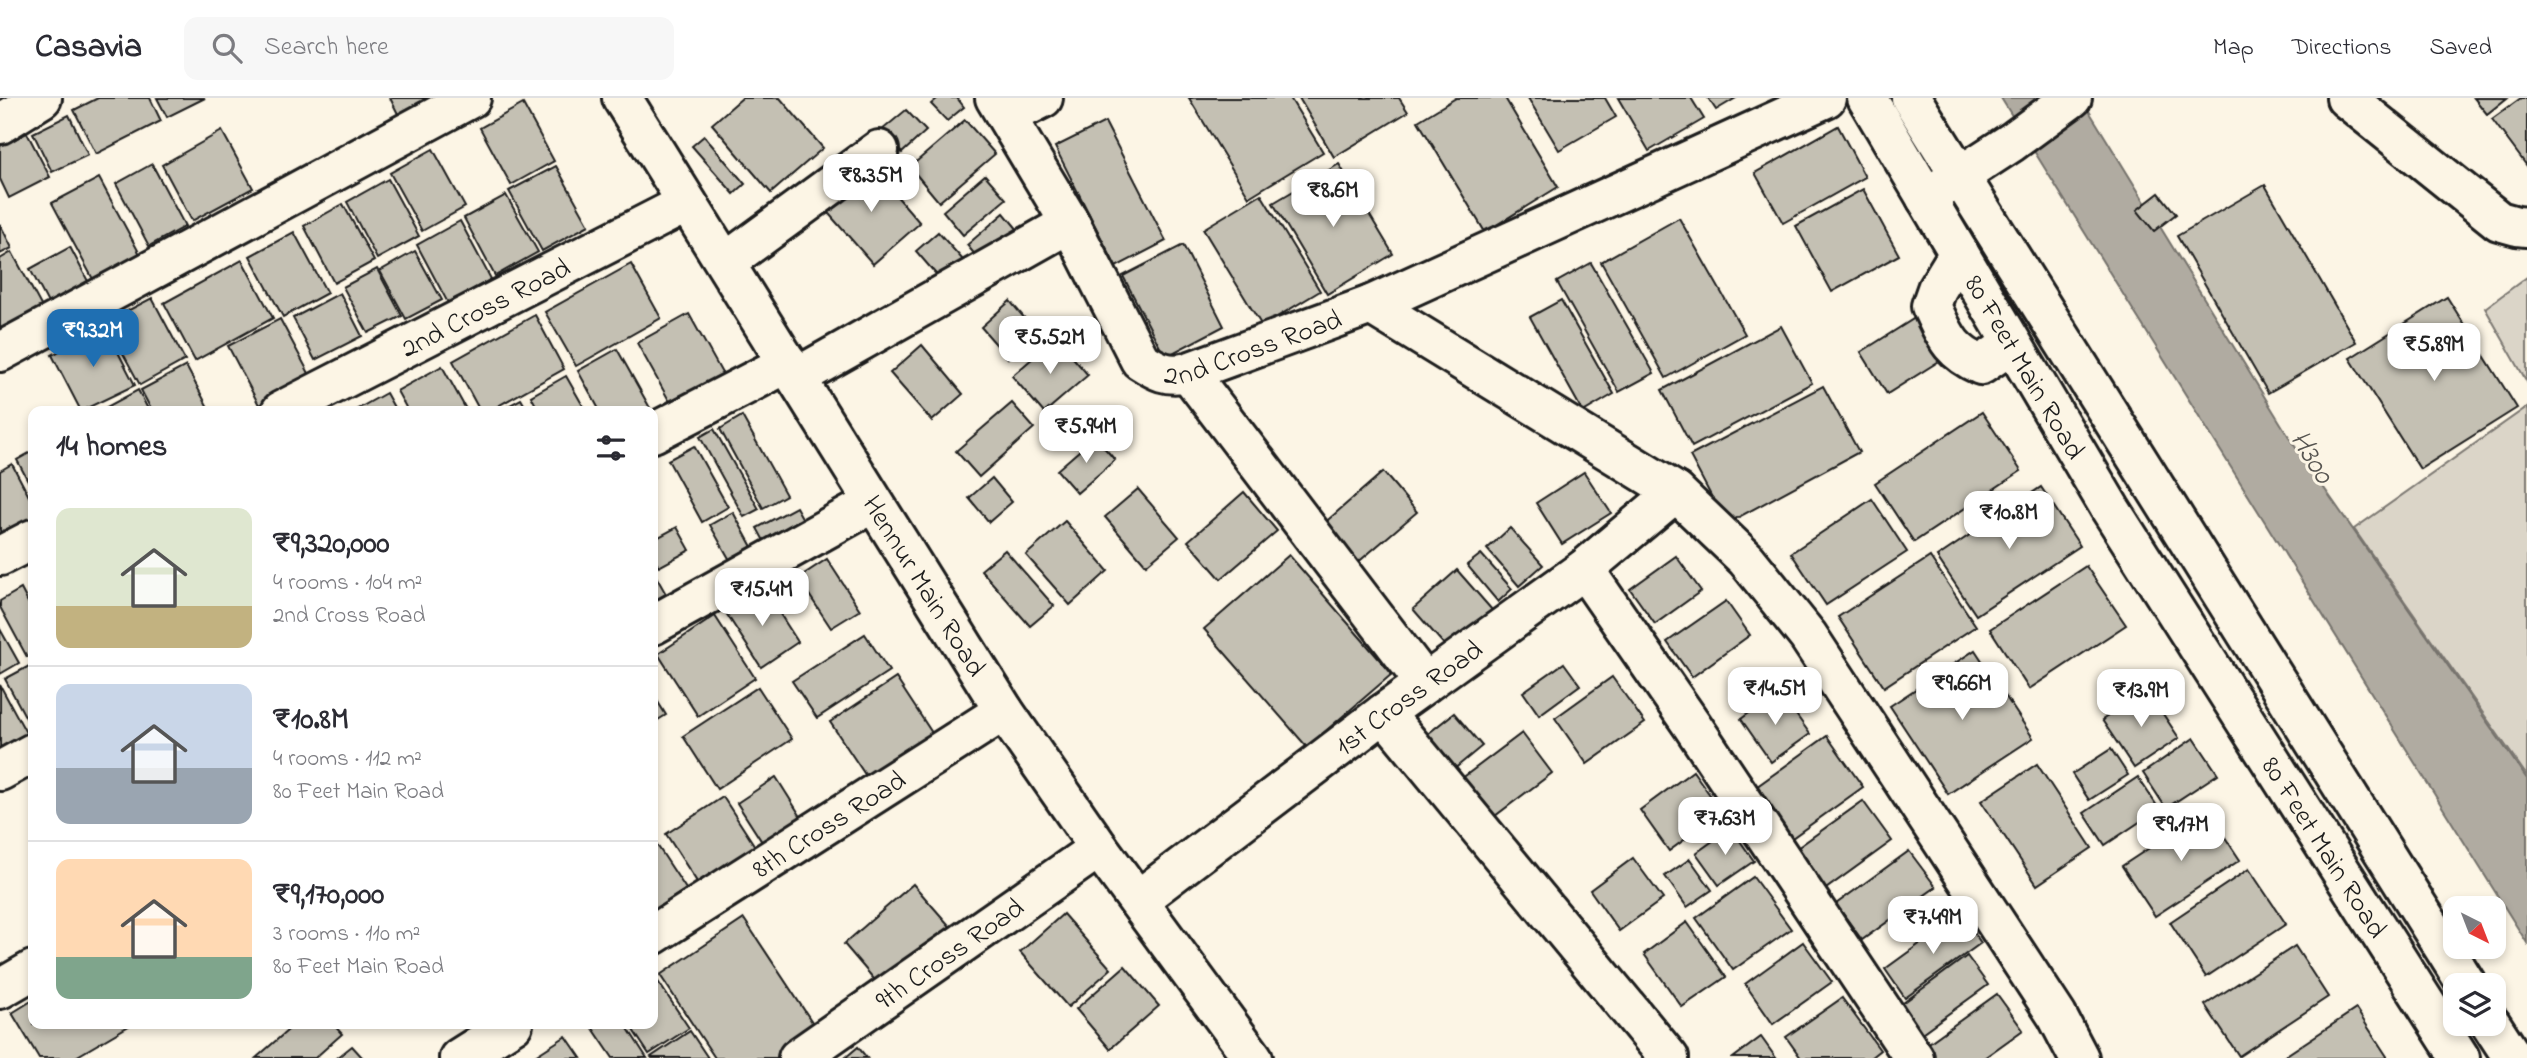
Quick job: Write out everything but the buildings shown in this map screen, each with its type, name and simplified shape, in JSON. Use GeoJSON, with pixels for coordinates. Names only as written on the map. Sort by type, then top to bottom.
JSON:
{"type":"FeatureCollection","features":[{"type":"Feature","properties":{"kind":"street"},"geometry":{"type":"LineString","coordinates":[[0,124],[42,98]]}},
{"type":"Feature","properties":{"kind":"street"},"geometry":{"type":"LineString","coordinates":[[0,352],[471,98]]}},
{"type":"Feature","properties":{"kind":"street","name":"Hennur Main Road"},"geometry":{"type":"LineString","coordinates":[[622,98],[1004,712],[1099,848],[1253,1058]]}},
{"type":"Feature","properties":{"kind":"street"},"geometry":{"type":"LineString","coordinates":[[1001,107],[1043,98]]}},
{"type":"Feature","properties":{"kind":"street","name":"2nd Cross Road"},"geometry":{"type":"LineString","coordinates":[[1001,107],[1070,223],[1140,359],[1158,371],[1172,376],[1371,305],[1826,98]]}},
{"type":"Feature","properties":{"kind":"street","name":"80 Feet Main Road"},"geometry":{"type":"LineString","coordinates":[[1867,98],[2111,510],[2460,1058]]}},
{"type":"Feature","properties":{"kind":"street","name":"80 Feet Main Road"},"geometry":{"type":"LineString","coordinates":[[1910,98],[2459,973]]}},
{"type":"Feature","properties":{"kind":"street"},"geometry":{"type":"LineString","coordinates":[[1926,198],[2012,142],[2072,98]]}},
{"type":"Feature","properties":{"kind":"street"},"geometry":{"type":"LineString","coordinates":[[2346,98],[2499,221],[2527,226]]}},
{"type":"Feature","properties":{"kind":"street"},"geometry":{"type":"LineString","coordinates":[[726,262],[879,150]]}},
{"type":"Feature","properties":{"kind":"street","name":"2nd Cross Road"},"geometry":{"type":"LineString","coordinates":[[291,406],[687,203]]}},
{"type":"Feature","properties":{"kind":"street"},"geometry":{"type":"LineString","coordinates":[[658,431],[792,370],[1070,223]]}},
{"type":"Feature","properties":{"kind":"street"},"geometry":{"type":"LineString","coordinates":[[1959,253],[1937,289],[1931,306],[1956,353],[1980,365],[2012,344]]}},
{"type":"Feature","properties":{"kind":"street"},"geometry":{"type":"LineString","coordinates":[[1371,305],[1676,492],[1746,559],[1808,636],[2057,1016],[2079,1058]]}},
{"type":"Feature","properties":{"kind":"street"},"geometry":{"type":"LineString","coordinates":[[1188,372],[1425,683]]}},
{"type":"Feature","properties":{"kind":"street","name":"1st Cross Road"},"geometry":{"type":"LineString","coordinates":[[1138,900],[1384,713],[1584,569],[1676,492]]}},
{"type":"Feature","properties":{"kind":"street"},"geometry":{"type":"LineString","coordinates":[[658,622],[873,503]]}},
{"type":"Feature","properties":{"kind":"street"},"geometry":{"type":"LineString","coordinates":[[0,556],[28,542]]}},
{"type":"Feature","properties":{"kind":"street"},"geometry":{"type":"LineString","coordinates":[[1584,569],[1914,1058]]}},
{"type":"Feature","properties":{"kind":"street","name":"8th Cross Road"},"geometry":{"type":"LineString","coordinates":[[658,932],[1004,712]]}},
{"type":"Feature","properties":{"kind":"street"},"geometry":{"type":"LineString","coordinates":[[1384,713],[1670,1058]]}},
{"type":"Feature","properties":{"kind":"street"},"geometry":{"type":"LineString","coordinates":[[0,771],[28,756]]}},
{"type":"Feature","properties":{"kind":"street","name":"9th Cross Road"},"geometry":{"type":"LineString","coordinates":[[797,1058],[1099,848]]}},
{"type":"Feature","properties":{"kind":"street"},"geometry":{"type":"LineString","coordinates":[[0,989],[28,973]]}},
{"type":"Feature","properties":{"kind":"street"},"geometry":{"type":"LineString","coordinates":[[459,1058],[505,1029]]}},
{"type":"Feature","properties":{"kind":"street"},"geometry":{"type":"LineString","coordinates":[[2499,1036],[2513,1058]]}},
{"type":"Feature","properties":{"kind":"shaded area"},"geometry":{"type":"Polygon","coordinates":[[[2001,98],[2081,98],[2294,445],[2527,779],[2527,943],[2506,909],[2506,896],[2498,896],[2001,98]]]}},
{"type":"Feature","properties":{"kind":"shaded area"},"geometry":{"type":"Polygon","coordinates":[[[2527,277],[2527,382],[2485,308],[2527,277]]]}},
{"type":"Feature","properties":{"kind":"shaded area"},"geometry":{"type":"Polygon","coordinates":[[[2527,407],[2527,776],[2354,529],[2527,407]]]}},
{"type":"Feature","properties":{"kind":"water label","name":"H300"},"geometry":{"type":"Point","coordinates":[2313,456]}}]}
